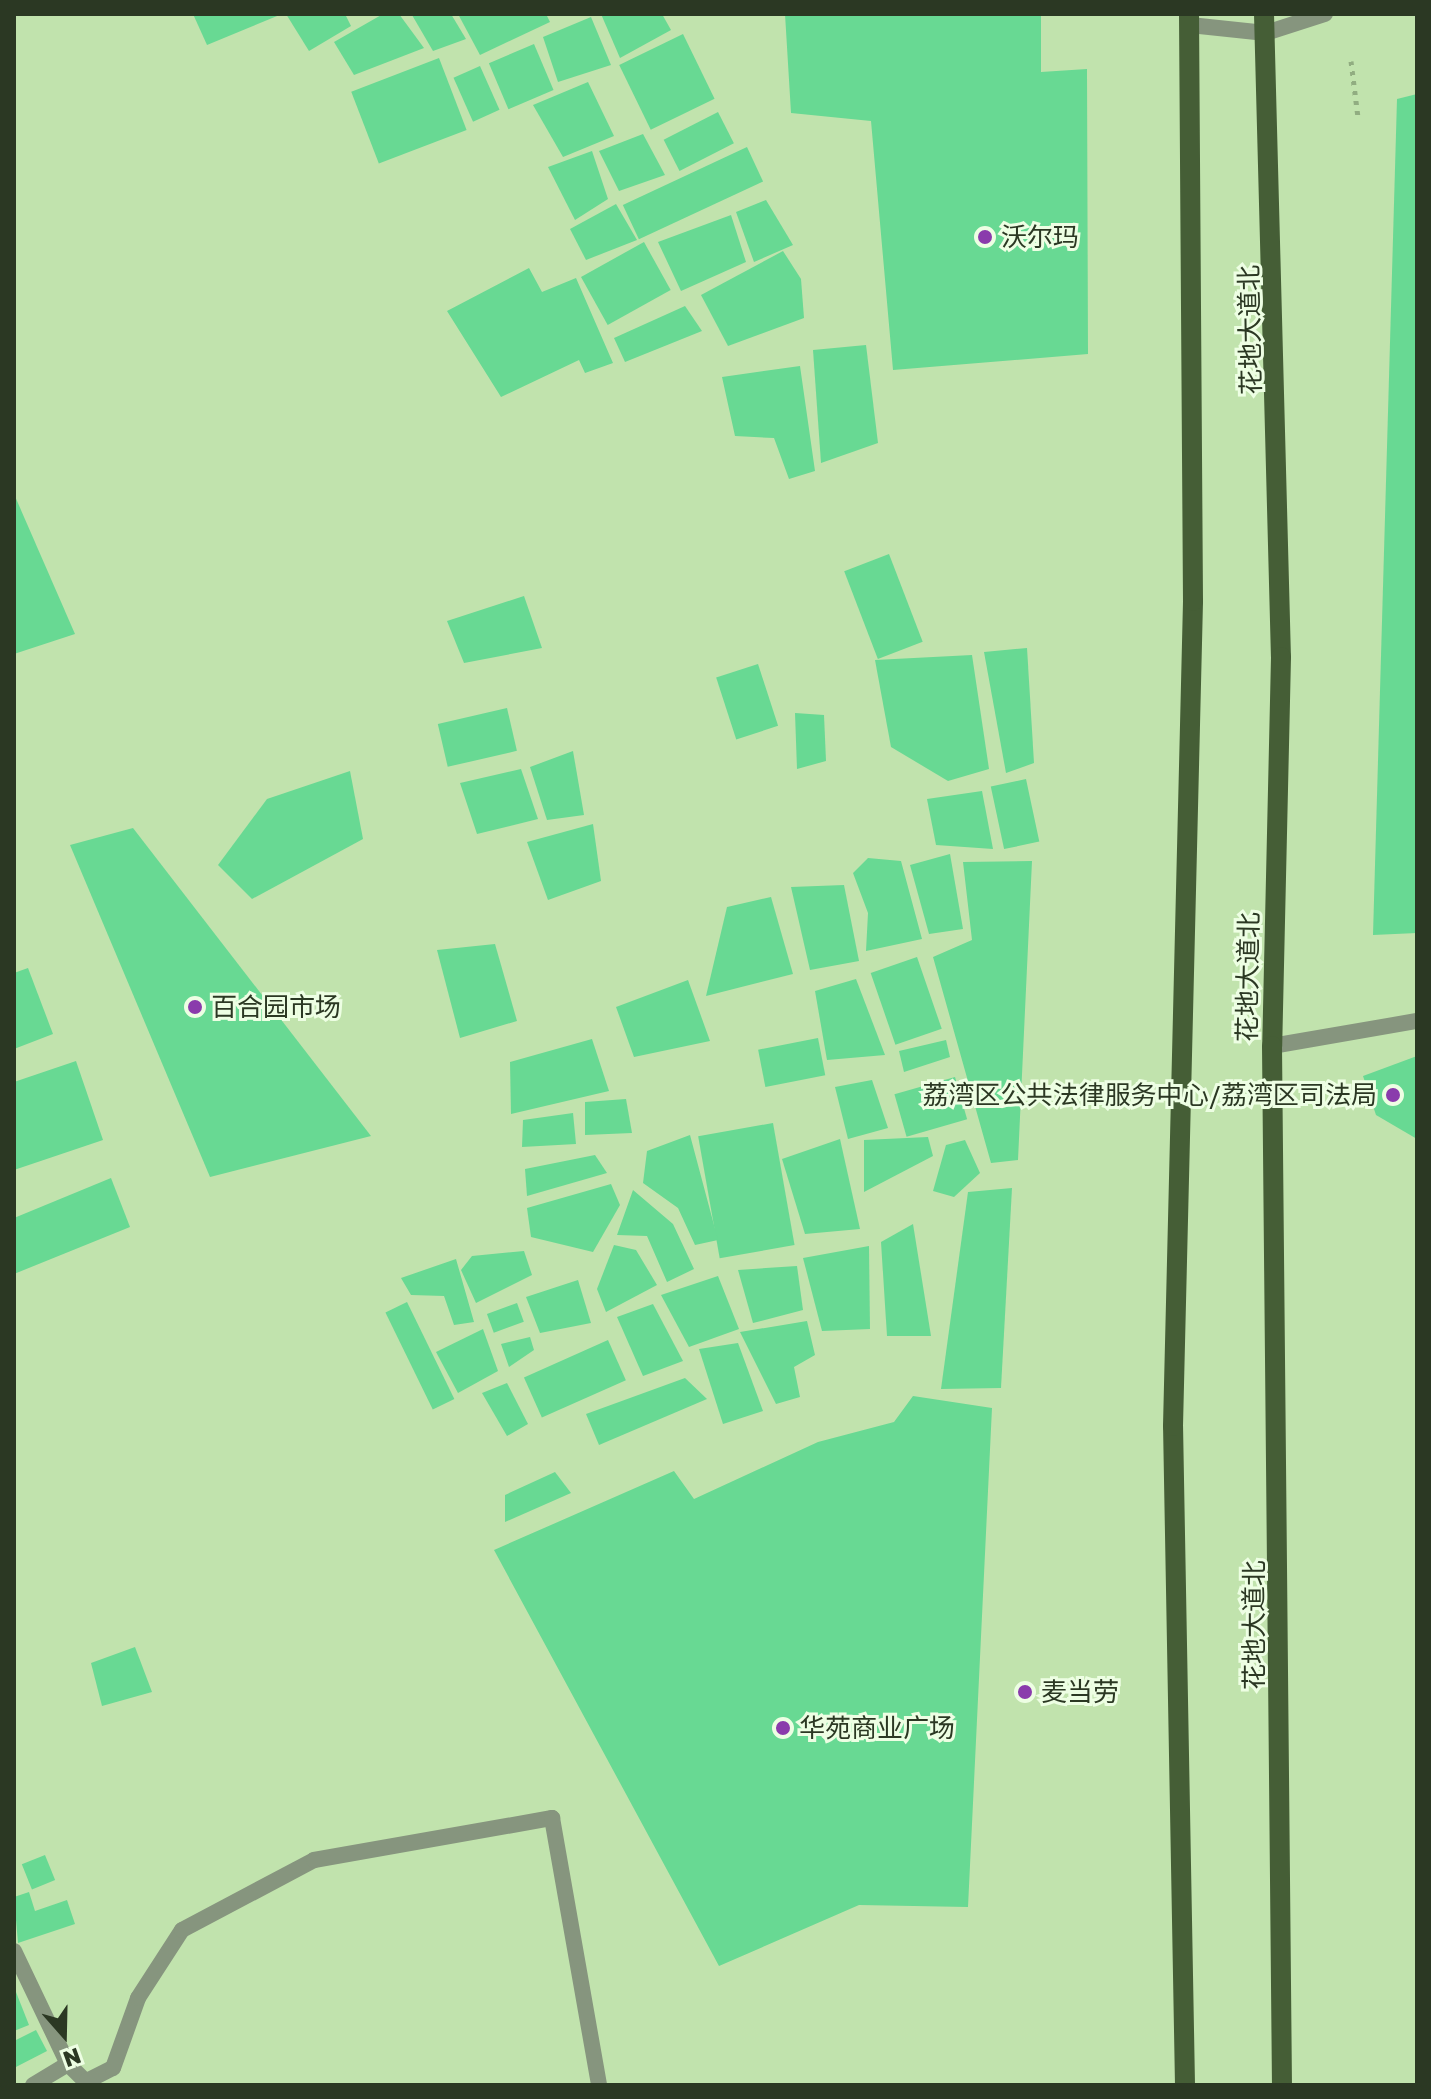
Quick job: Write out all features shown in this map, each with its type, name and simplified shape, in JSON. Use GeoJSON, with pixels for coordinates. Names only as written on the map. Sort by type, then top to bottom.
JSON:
{"type":"FeatureCollection","features":[{"type":"Feature","properties":{"kind":"main road","name":"花地大道北"},"geometry":{"type":"LineString","coordinates":[[1185,2085],[1173,1426],[1193,601],[1190,19]]}},
{"type":"Feature","properties":{"kind":"main road","name":"花地大道北"},"geometry":{"type":"LineString","coordinates":[[1265,24],[1281,657],[1272,1046],[1282,2085]]}},
{"type":"Feature","properties":{"kind":"street"},"geometry":{"type":"LineString","coordinates":[[1190,19],[1211,14]]}},
{"type":"Feature","properties":{"kind":"street"},"geometry":{"type":"LineString","coordinates":[[1190,19],[1265,24],[1325,14]]}},
{"type":"Feature","properties":{"kind":"street"},"geometry":{"type":"LineString","coordinates":[[1272,1046],[1417,1021]]}},
{"type":"Feature","properties":{"kind":"street"},"geometry":{"type":"LineString","coordinates":[[14,1951],[68,2064],[88,2083],[113,2068],[138,1998],[182,1930],[208,1915],[314,1860],[552,1818],[599,2085]]}},
{"type":"Feature","properties":{"kind":"street"},"geometry":{"type":"LineString","coordinates":[[33,2085],[68,2064]]}},
{"type":"Feature","properties":{"kind":"path"},"geometry":{"type":"LineString","coordinates":[[1351,61],[1358,117]]}},
{"type":"Feature","properties":{"kind":"building"},"geometry":{"type":"Polygon","coordinates":[[[193,14],[282,14],[207,45],[193,14]]]}},
{"type":"Feature","properties":{"kind":"building"},"geometry":{"type":"Polygon","coordinates":[[[286,14],[345,14],[351,26],[309,51],[286,14]]]}},
{"type":"Feature","properties":{"kind":"building"},"geometry":{"type":"Polygon","coordinates":[[[383,14],[399,14],[424,48],[354,75],[334,42],[383,14]]]}},
{"type":"Feature","properties":{"kind":"building"},"geometry":{"type":"Polygon","coordinates":[[[451,14],[466,39],[433,51],[412,15],[451,14]]]}},
{"type":"Feature","properties":{"kind":"building"},"geometry":{"type":"Polygon","coordinates":[[[458,14],[546,14],[550,22],[480,55],[458,14]]]}},
{"type":"Feature","properties":{"kind":"building"},"geometry":{"type":"Polygon","coordinates":[[[601,14],[662,14],[671,30],[620,58],[601,14]]]}},
{"type":"Feature","properties":{"kind":"building","name":"沃尔玛"},"geometry":{"type":"Polygon","coordinates":[[[785,14],[1041,14],[1041,72],[1087,69],[1088,354],[893,370],[871,121],[791,113],[785,14]]]}},
{"type":"Feature","properties":{"kind":"building"},"geometry":{"type":"Polygon","coordinates":[[[591,17],[611,65],[558,82],[543,37],[591,17]]]}},
{"type":"Feature","properties":{"kind":"building"},"geometry":{"type":"Polygon","coordinates":[[[683,34],[715,99],[651,130],[619,65],[683,34]]]}},
{"type":"Feature","properties":{"kind":"building"},"geometry":{"type":"Polygon","coordinates":[[[534,44],[554,90],[508,109],[489,63],[534,44]]]}},
{"type":"Feature","properties":{"kind":"building"},"geometry":{"type":"Polygon","coordinates":[[[439,58],[467,130],[379,164],[351,92],[439,58]]]}},
{"type":"Feature","properties":{"kind":"building"},"geometry":{"type":"Polygon","coordinates":[[[480,66],[500,110],[473,122],[454,78],[480,66]]]}},
{"type":"Feature","properties":{"kind":"building"},"geometry":{"type":"Polygon","coordinates":[[[588,82],[614,136],[563,157],[533,105],[588,82]]]}},
{"type":"Feature","properties":{"kind":"building"},"geometry":{"type":"Polygon","coordinates":[[[1417,94],[1417,933],[1373,935],[1397,99],[1417,94]]]}},
{"type":"Feature","properties":{"kind":"building"},"geometry":{"type":"Polygon","coordinates":[[[718,112],[734,143],[680,171],[664,140],[718,112]]]}},
{"type":"Feature","properties":{"kind":"building"},"geometry":{"type":"Polygon","coordinates":[[[643,134],[665,175],[619,191],[599,151],[643,134]]]}},
{"type":"Feature","properties":{"kind":"building"},"geometry":{"type":"Polygon","coordinates":[[[747,147],[763,181],[639,239],[623,205],[747,147]]]}},
{"type":"Feature","properties":{"kind":"building"},"geometry":{"type":"Polygon","coordinates":[[[592,151],[608,199],[575,220],[548,167],[592,151]]]}},
{"type":"Feature","properties":{"kind":"building"},"geometry":{"type":"Polygon","coordinates":[[[766,200],[793,245],[754,262],[736,212],[766,200]]]}},
{"type":"Feature","properties":{"kind":"building"},"geometry":{"type":"Polygon","coordinates":[[[616,204],[637,240],[586,260],[570,229],[616,204]]]}},
{"type":"Feature","properties":{"kind":"building"},"geometry":{"type":"Polygon","coordinates":[[[731,215],[746,262],[681,291],[658,242],[731,215]]]}},
{"type":"Feature","properties":{"kind":"building"},"geometry":{"type":"Polygon","coordinates":[[[644,242],[671,290],[608,325],[581,277],[644,242]]]}},
{"type":"Feature","properties":{"kind":"building"},"geometry":{"type":"Polygon","coordinates":[[[783,251],[801,279],[804,318],[728,346],[701,295],[783,251]]]}},
{"type":"Feature","properties":{"kind":"building"},"geometry":{"type":"Polygon","coordinates":[[[529,268],[542,292],[576,278],[613,363],[585,373],[579,360],[501,397],[447,311],[529,268]]]}},
{"type":"Feature","properties":{"kind":"building"},"geometry":{"type":"Polygon","coordinates":[[[685,306],[702,331],[625,362],[614,338],[685,306]]]}},
{"type":"Feature","properties":{"kind":"building"},"geometry":{"type":"Polygon","coordinates":[[[866,345],[878,443],[821,463],[813,350],[866,345]]]}},
{"type":"Feature","properties":{"kind":"building"},"geometry":{"type":"Polygon","coordinates":[[[800,366],[815,471],[789,479],[774,438],[735,436],[722,377],[800,366]]]}},
{"type":"Feature","properties":{"kind":"building"},"geometry":{"type":"Polygon","coordinates":[[[14,494],[75,634],[14,654],[14,494]]]}},
{"type":"Feature","properties":{"kind":"building"},"geometry":{"type":"Polygon","coordinates":[[[889,554],[923,642],[878,659],[844,571],[889,554]]]}},
{"type":"Feature","properties":{"kind":"building"},"geometry":{"type":"Polygon","coordinates":[[[524,596],[542,648],[464,663],[447,621],[524,596]]]}},
{"type":"Feature","properties":{"kind":"building"},"geometry":{"type":"Polygon","coordinates":[[[1027,648],[1034,763],[1006,773],[984,652],[1027,648]]]}},
{"type":"Feature","properties":{"kind":"building"},"geometry":{"type":"Polygon","coordinates":[[[972,655],[989,769],[948,781],[891,747],[875,660],[972,655]]]}},
{"type":"Feature","properties":{"kind":"building"},"geometry":{"type":"Polygon","coordinates":[[[758,664],[778,726],[736,739],[716,678],[758,664]]]}},
{"type":"Feature","properties":{"kind":"building"},"geometry":{"type":"Polygon","coordinates":[[[507,708],[517,751],[448,767],[438,724],[507,708]]]}},
{"type":"Feature","properties":{"kind":"building"},"geometry":{"type":"Polygon","coordinates":[[[795,713],[824,715],[826,761],[797,769],[795,713]]]}},
{"type":"Feature","properties":{"kind":"building"},"geometry":{"type":"Polygon","coordinates":[[[573,751],[584,815],[547,820],[530,767],[573,751]]]}},
{"type":"Feature","properties":{"kind":"building"},"geometry":{"type":"Polygon","coordinates":[[[521,769],[538,819],[477,834],[460,783],[521,769]]]}},
{"type":"Feature","properties":{"kind":"building"},"geometry":{"type":"Polygon","coordinates":[[[350,771],[363,839],[252,899],[218,865],[267,799],[350,771]]]}},
{"type":"Feature","properties":{"kind":"building"},"geometry":{"type":"Polygon","coordinates":[[[1026,779],[1039,842],[1004,849],[991,786],[1026,779]]]}},
{"type":"Feature","properties":{"kind":"building"},"geometry":{"type":"Polygon","coordinates":[[[982,791],[993,849],[936,845],[927,799],[982,791]]]}},
{"type":"Feature","properties":{"kind":"building"},"geometry":{"type":"Polygon","coordinates":[[[593,824],[601,881],[548,900],[527,842],[593,824]]]}},
{"type":"Feature","properties":{"kind":"building"},"geometry":{"type":"Polygon","coordinates":[[[133,828],[371,1136],[210,1177],[70,845],[133,828]]]}},
{"type":"Feature","properties":{"kind":"building"},"geometry":{"type":"Polygon","coordinates":[[[950,854],[963,929],[929,934],[910,865],[950,854]]]}},
{"type":"Feature","properties":{"kind":"building"},"geometry":{"type":"Polygon","coordinates":[[[868,858],[901,861],[922,939],[866,951],[868,913],[853,873],[868,858]]]}},
{"type":"Feature","properties":{"kind":"building"},"geometry":{"type":"Polygon","coordinates":[[[1032,861],[1018,1160],[991,1163],[933,957],[972,940],[963,862],[1032,861]]]}},
{"type":"Feature","properties":{"kind":"building"},"geometry":{"type":"Polygon","coordinates":[[[844,885],[859,961],[810,970],[791,887],[844,885]]]}},
{"type":"Feature","properties":{"kind":"building"},"geometry":{"type":"Polygon","coordinates":[[[771,897],[793,974],[706,996],[727,907],[771,897]]]}},
{"type":"Feature","properties":{"kind":"building"},"geometry":{"type":"Polygon","coordinates":[[[495,944],[517,1021],[460,1038],[437,950],[495,944]]]}},
{"type":"Feature","properties":{"kind":"building"},"geometry":{"type":"Polygon","coordinates":[[[917,957],[942,1029],[895,1045],[871,973],[917,957]]]}},
{"type":"Feature","properties":{"kind":"building"},"geometry":{"type":"Polygon","coordinates":[[[28,968],[53,1034],[14,1049],[14,973],[28,968]]]}},
{"type":"Feature","properties":{"kind":"building"},"geometry":{"type":"Polygon","coordinates":[[[856,979],[885,1055],[827,1060],[815,991],[856,979]]]}},
{"type":"Feature","properties":{"kind":"building"},"geometry":{"type":"Polygon","coordinates":[[[688,980],[710,1041],[634,1057],[616,1007],[688,980]]]}},
{"type":"Feature","properties":{"kind":"building"},"geometry":{"type":"Polygon","coordinates":[[[818,1038],[825,1075],[765,1087],[758,1050],[818,1038]]]}},
{"type":"Feature","properties":{"kind":"building"},"geometry":{"type":"Polygon","coordinates":[[[592,1039],[609,1091],[511,1114],[510,1062],[592,1039]]]}},
{"type":"Feature","properties":{"kind":"building"},"geometry":{"type":"Polygon","coordinates":[[[946,1040],[950,1057],[904,1072],[899,1051],[946,1040]]]}},
{"type":"Feature","properties":{"kind":"building","name":"荔湾区公共法律服务中心/荔湾区司法局"},"geometry":{"type":"Polygon","coordinates":[[[1417,1056],[1417,1139],[1376,1115],[1363,1076],[1417,1056]]]}},
{"type":"Feature","properties":{"kind":"building"},"geometry":{"type":"Polygon","coordinates":[[[76,1061],[103,1140],[14,1170],[14,1082],[76,1061]]]}},
{"type":"Feature","properties":{"kind":"building"},"geometry":{"type":"Polygon","coordinates":[[[955,1077],[967,1119],[907,1137],[894,1094],[955,1077]]]}},
{"type":"Feature","properties":{"kind":"building"},"geometry":{"type":"Polygon","coordinates":[[[872,1080],[888,1128],[848,1139],[835,1087],[872,1080]]]}},
{"type":"Feature","properties":{"kind":"building"},"geometry":{"type":"Polygon","coordinates":[[[626,1099],[632,1133],[585,1135],[585,1102],[626,1099]]]}},
{"type":"Feature","properties":{"kind":"building"},"geometry":{"type":"Polygon","coordinates":[[[573,1113],[576,1144],[522,1147],[523,1120],[573,1113]]]}},
{"type":"Feature","properties":{"kind":"building"},"geometry":{"type":"Polygon","coordinates":[[[773,1123],[795,1245],[720,1258],[698,1136],[773,1123]]]}},
{"type":"Feature","properties":{"kind":"building"},"geometry":{"type":"Polygon","coordinates":[[[690,1135],[718,1240],[695,1245],[678,1208],[643,1183],[647,1151],[690,1135]]]}},
{"type":"Feature","properties":{"kind":"building"},"geometry":{"type":"Polygon","coordinates":[[[928,1137],[933,1156],[864,1192],[864,1140],[928,1137]]]}},
{"type":"Feature","properties":{"kind":"building"},"geometry":{"type":"Polygon","coordinates":[[[840,1139],[860,1229],[805,1234],[782,1159],[840,1139]]]}},
{"type":"Feature","properties":{"kind":"building"},"geometry":{"type":"Polygon","coordinates":[[[965,1140],[980,1173],[954,1197],[933,1191],[946,1145],[965,1140]]]}},
{"type":"Feature","properties":{"kind":"building"},"geometry":{"type":"Polygon","coordinates":[[[595,1155],[607,1173],[527,1196],[525,1169],[595,1155]]]}},
{"type":"Feature","properties":{"kind":"building"},"geometry":{"type":"Polygon","coordinates":[[[111,1178],[130,1227],[14,1274],[14,1218],[111,1178]]]}},
{"type":"Feature","properties":{"kind":"building"},"geometry":{"type":"Polygon","coordinates":[[[611,1184],[620,1205],[593,1252],[531,1237],[527,1208],[611,1184]]]}},
{"type":"Feature","properties":{"kind":"building"},"geometry":{"type":"Polygon","coordinates":[[[1012,1188],[1001,1388],[941,1389],[968,1192],[1012,1188]]]}},
{"type":"Feature","properties":{"kind":"building"},"geometry":{"type":"Polygon","coordinates":[[[633,1190],[673,1224],[694,1269],[667,1282],[647,1236],[617,1235],[633,1190]]]}},
{"type":"Feature","properties":{"kind":"building"},"geometry":{"type":"Polygon","coordinates":[[[913,1224],[931,1336],[887,1336],[881,1242],[913,1224]]]}},
{"type":"Feature","properties":{"kind":"building"},"geometry":{"type":"Polygon","coordinates":[[[614,1245],[636,1250],[657,1285],[606,1312],[597,1289],[614,1245]]]}},
{"type":"Feature","properties":{"kind":"building"},"geometry":{"type":"Polygon","coordinates":[[[869,1246],[870,1329],[822,1331],[803,1258],[869,1246]]]}},
{"type":"Feature","properties":{"kind":"building"},"geometry":{"type":"Polygon","coordinates":[[[524,1251],[532,1275],[476,1303],[461,1270],[472,1256],[524,1251]]]}},
{"type":"Feature","properties":{"kind":"building"},"geometry":{"type":"Polygon","coordinates":[[[456,1259],[474,1322],[454,1325],[444,1296],[411,1295],[401,1278],[456,1259]]]}},
{"type":"Feature","properties":{"kind":"building"},"geometry":{"type":"Polygon","coordinates":[[[797,1266],[803,1310],[753,1323],[738,1270],[797,1266]]]}},
{"type":"Feature","properties":{"kind":"building"},"geometry":{"type":"Polygon","coordinates":[[[718,1276],[739,1329],[689,1347],[661,1295],[718,1276]]]}},
{"type":"Feature","properties":{"kind":"building"},"geometry":{"type":"Polygon","coordinates":[[[578,1280],[591,1323],[540,1333],[526,1297],[578,1280]]]}},
{"type":"Feature","properties":{"kind":"building"},"geometry":{"type":"Polygon","coordinates":[[[407,1302],[454,1399],[433,1410],[385,1313],[407,1302]]]}},
{"type":"Feature","properties":{"kind":"building"},"geometry":{"type":"Polygon","coordinates":[[[517,1303],[524,1322],[494,1333],[487,1314],[517,1303]]]}},
{"type":"Feature","properties":{"kind":"building"},"geometry":{"type":"Polygon","coordinates":[[[653,1304],[683,1361],[643,1376],[617,1317],[653,1304]]]}},
{"type":"Feature","properties":{"kind":"building"},"geometry":{"type":"Polygon","coordinates":[[[807,1321],[815,1355],[794,1367],[800,1397],[776,1404],[740,1332],[807,1321]]]}},
{"type":"Feature","properties":{"kind":"building"},"geometry":{"type":"Polygon","coordinates":[[[483,1329],[498,1371],[458,1393],[436,1352],[483,1329]]]}},
{"type":"Feature","properties":{"kind":"building"},"geometry":{"type":"Polygon","coordinates":[[[530,1337],[534,1350],[509,1367],[501,1344],[530,1337]]]}},
{"type":"Feature","properties":{"kind":"building"},"geometry":{"type":"Polygon","coordinates":[[[608,1340],[626,1380],[542,1418],[524,1377],[608,1340]]]}},
{"type":"Feature","properties":{"kind":"building"},"geometry":{"type":"Polygon","coordinates":[[[738,1343],[763,1411],[723,1424],[699,1349],[738,1343]]]}},
{"type":"Feature","properties":{"kind":"building"},"geometry":{"type":"Polygon","coordinates":[[[685,1378],[707,1399],[599,1445],[586,1414],[685,1378]]]}},
{"type":"Feature","properties":{"kind":"building"},"geometry":{"type":"Polygon","coordinates":[[[507,1383],[528,1424],[507,1436],[482,1393],[507,1383]]]}},
{"type":"Feature","properties":{"kind":"building","name":"华苑商业广场"},"geometry":{"type":"Polygon","coordinates":[[[913,1396],[992,1408],[968,1907],[859,1905],[719,1966],[494,1550],[674,1471],[694,1499],[818,1442],[894,1422],[913,1396]]]}},
{"type":"Feature","properties":{"kind":"building"},"geometry":{"type":"Polygon","coordinates":[[[555,1472],[571,1493],[505,1522],[505,1495],[555,1472]]]}},
{"type":"Feature","properties":{"kind":"building"},"geometry":{"type":"Polygon","coordinates":[[[135,1647],[152,1692],[102,1706],[91,1663],[135,1647]]]}},
{"type":"Feature","properties":{"kind":"building"},"geometry":{"type":"Polygon","coordinates":[[[45,1855],[55,1880],[32,1889],[22,1864],[45,1855]]]}},
{"type":"Feature","properties":{"kind":"building"},"geometry":{"type":"Polygon","coordinates":[[[29,1892],[35,1911],[67,1900],[75,1924],[18,1943],[14,1897],[29,1892]]]}},
{"type":"Feature","properties":{"kind":"building"},"geometry":{"type":"Polygon","coordinates":[[[14,1987],[29,2025],[14,2031],[14,1987]]]}},
{"type":"Feature","properties":{"kind":"building"},"geometry":{"type":"Polygon","coordinates":[[[36,2030],[47,2051],[14,2068],[14,2041],[36,2030]]]}},
{"type":"Feature","properties":{"kind":"place","name":"沃尔玛"},"geometry":{"type":"Point","coordinates":[985,237]}},
{"type":"Feature","properties":{"kind":"place","name":"百合园市场"},"geometry":{"type":"Point","coordinates":[195,1007]}},
{"type":"Feature","properties":{"kind":"place","name":"荔湾区公共法律服务中心/荔湾区司法局"},"geometry":{"type":"Point","coordinates":[1393,1095]}},
{"type":"Feature","properties":{"kind":"place","name":"麦当劳"},"geometry":{"type":"Point","coordinates":[1025,1692]}},
{"type":"Feature","properties":{"kind":"place","name":"华苑商业广场"},"geometry":{"type":"Point","coordinates":[783,1728]}}]}
